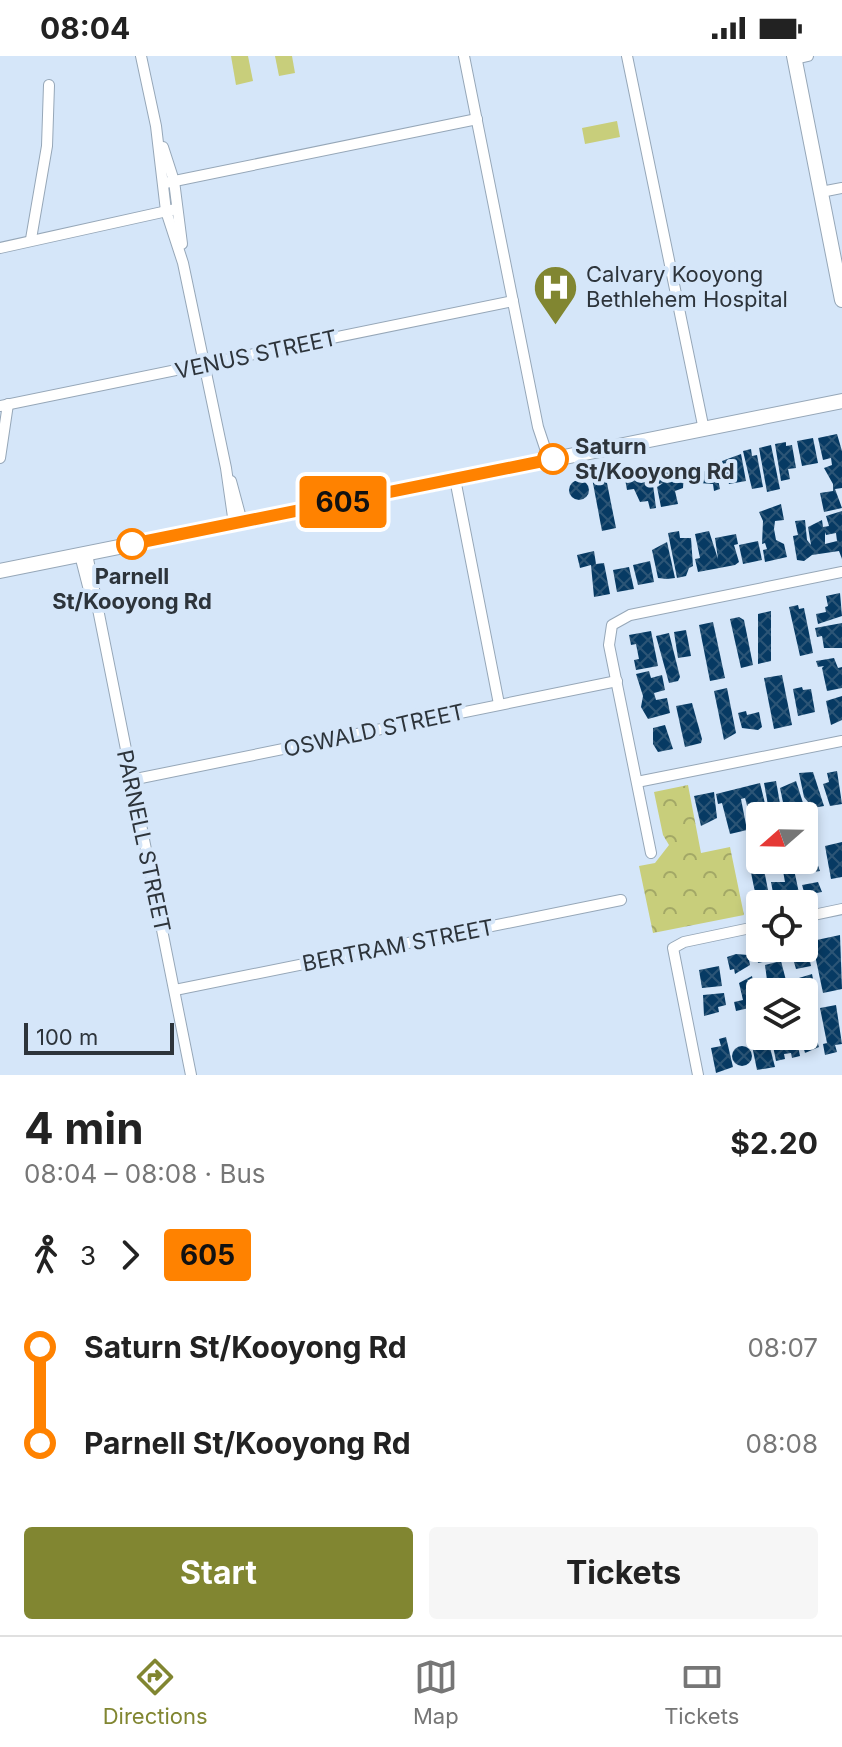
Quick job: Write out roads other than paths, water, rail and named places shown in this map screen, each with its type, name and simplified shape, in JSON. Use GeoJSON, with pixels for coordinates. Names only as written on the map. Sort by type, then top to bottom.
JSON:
{"type":"FeatureCollection","features":[{"type":"Feature","properties":{"kind":"street"},"geometry":{"type":"LineString","coordinates":[[141,56],[238,523]]}},
{"type":"Feature","properties":{"kind":"street"},"geometry":{"type":"LineString","coordinates":[[464,56],[545,461]]}},
{"type":"Feature","properties":{"kind":"street"},"geometry":{"type":"LineString","coordinates":[[627,56],[704,430]]}},
{"type":"Feature","properties":{"kind":"street"},"geometry":{"type":"LineString","coordinates":[[799,57],[842,300]]}},
{"type":"Feature","properties":{"kind":"street"},"geometry":{"type":"LineString","coordinates":[[31,239],[47,146],[49,85]]}},
{"type":"Feature","properties":{"kind":"street"},"geometry":{"type":"LineString","coordinates":[[169,182],[477,119]]}},
{"type":"Feature","properties":{"kind":"street"},"geometry":{"type":"LineString","coordinates":[[821,192],[842,188]]}},
{"type":"Feature","properties":{"kind":"street"},"geometry":{"type":"LineString","coordinates":[[2,246],[171,210]]}},
{"type":"Feature","properties":{"kind":"street","name":"VENUS STREET"},"geometry":{"type":"LineString","coordinates":[[4,405],[513,301]]}},
{"type":"Feature","properties":{"kind":"street"},"geometry":{"type":"LineString","coordinates":[[0,571],[842,401]]}},
{"type":"Feature","properties":{"kind":"street"},"geometry":{"type":"LineString","coordinates":[[0,458],[4,405]]}},
{"type":"Feature","properties":{"kind":"street"},"geometry":{"type":"LineString","coordinates":[[451,480],[499,704]]}},
{"type":"Feature","properties":{"kind":"street","name":"PARNELL STREET"},"geometry":{"type":"LineString","coordinates":[[84,554],[191,1075]]}},
{"type":"Feature","properties":{"kind":"street"},"geometry":{"type":"LineString","coordinates":[[651,853],[609,636],[612,625],[630,615],[842,572]]}},
{"type":"Feature","properties":{"kind":"street","name":"OSWALD STREET"},"geometry":{"type":"LineString","coordinates":[[131,780],[617,681]]}},
{"type":"Feature","properties":{"kind":"street"},"geometry":{"type":"LineString","coordinates":[[637,782],[842,741]]}},
{"type":"Feature","properties":{"kind":"street","name":"BERTRAM STREET"},"geometry":{"type":"LineString","coordinates":[[175,990],[621,900]]}},
{"type":"Feature","properties":{"kind":"street"},"geometry":{"type":"LineString","coordinates":[[818,914],[842,909]]}},
{"type":"Feature","properties":{"kind":"street"},"geometry":{"type":"LineString","coordinates":[[696,1072],[673,948],[689,940],[746,929]]}},
{"type":"Feature","properties":{"kind":"place","name":"Calvary Kooyong Bethlehem Hospital"},"geometry":{"type":"Point","coordinates":[555,326]}},
{"type":"Feature","properties":{"kind":"place","name":"Saturn St/Kooyong Rd"},"geometry":{"type":"Point","coordinates":[553,459]}},
{"type":"Feature","properties":{"kind":"place","name":"Parnell St/Kooyong Rd"},"geometry":{"type":"Point","coordinates":[132,544]}}]}
